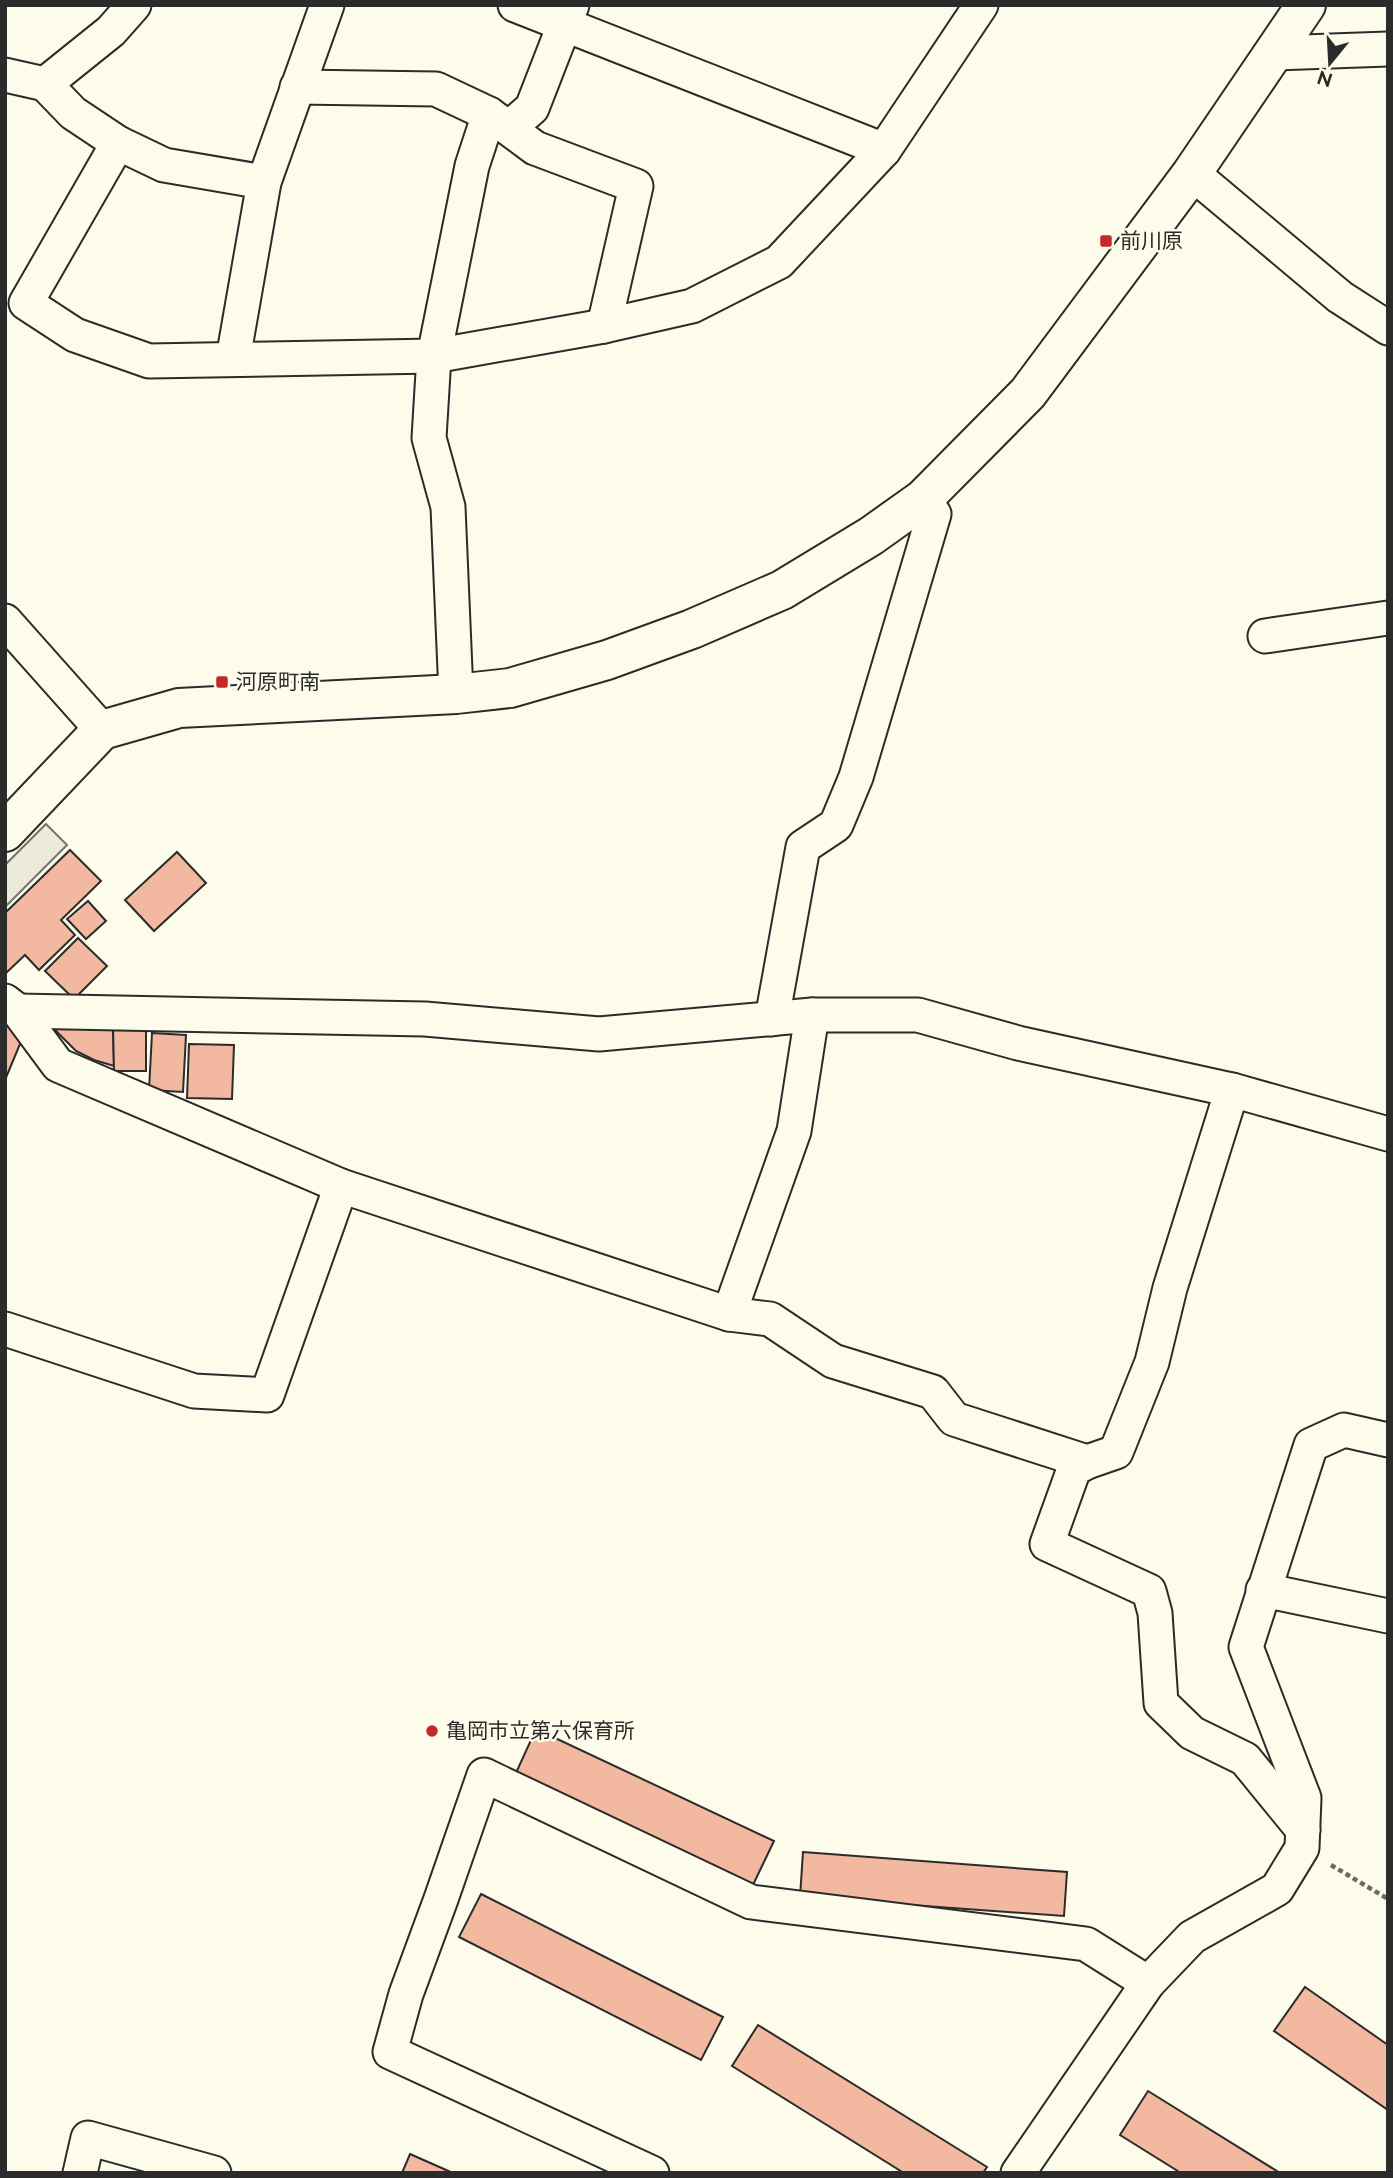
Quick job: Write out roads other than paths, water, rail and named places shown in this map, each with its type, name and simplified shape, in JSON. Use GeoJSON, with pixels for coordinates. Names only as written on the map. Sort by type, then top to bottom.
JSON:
{"type":"FeatureCollection","features":[{"type":"Feature","properties":{"kind":"street"},"geometry":{"type":"LineString","coordinates":[[45,84],[111,31],[134,5]]}},
{"type":"Feature","properties":{"kind":"street"},"geometry":{"type":"LineString","coordinates":[[233,359],[264,182],[327,5]]}},
{"type":"Feature","properties":{"kind":"street"},"geometry":{"type":"LineString","coordinates":[[514,5],[568,15],[884,150]]}},
{"type":"Feature","properties":{"kind":"street"},"geometry":{"type":"LineString","coordinates":[[118,143],[26,303],[75,335],[149,360],[434,356],[604,326],[692,306],[779,262],[884,150],[980,5]]}},
{"type":"Feature","properties":{"kind":"street"},"geometry":{"type":"LineString","coordinates":[[5,832],[102,730],[180,708],[456,694],[510,688],[607,660],[692,629],[782,590],[871,536],[923,499],[1028,393],[1192,173],[1306,5]]}},
{"type":"Feature","properties":{"kind":"street"},"geometry":{"type":"LineString","coordinates":[[456,694],[448,507],[429,438],[434,356],[472,166],[499,121],[532,108],[568,15]]}},
{"type":"Feature","properties":{"kind":"street"},"geometry":{"type":"LineString","coordinates":[[1275,53],[1388,49]]}},
{"type":"Feature","properties":{"kind":"street"},"geometry":{"type":"LineString","coordinates":[[5,75],[45,84],[73,113],[118,143],[164,164],[264,182]]}},
{"type":"Feature","properties":{"kind":"street"},"geometry":{"type":"LineString","coordinates":[[297,87],[436,89],[499,121],[535,148],[636,186],[604,326]]}},
{"type":"Feature","properties":{"kind":"street"},"geometry":{"type":"LineString","coordinates":[[1192,173],[1340,297],[1388,328]]}},
{"type":"Feature","properties":{"kind":"street"},"geometry":{"type":"LineString","coordinates":[[772,1019],[803,847],[836,825],[856,778],[934,514],[923,499]]}},
{"type":"Feature","properties":{"kind":"street"},"geometry":{"type":"LineString","coordinates":[[1265,636],[1388,618]]}},
{"type":"Feature","properties":{"kind":"street"},"geometry":{"type":"LineString","coordinates":[[5,621],[102,730]]}},
{"type":"Feature","properties":{"kind":"street"},"geometry":{"type":"LineString","coordinates":[[12,1006],[425,1019],[599,1034],[812,1015],[918,1015],[1018,1043],[1232,1090],[1388,1134]]}},
{"type":"Feature","properties":{"kind":"street"},"geometry":{"type":"LineString","coordinates":[[12,1006],[58,1065],[341,1186],[729,1314],[770,1319],[833,1361],[933,1392],[954,1419],[1087,1462]]}},
{"type":"Feature","properties":{"kind":"street"},"geometry":{"type":"LineString","coordinates":[[729,1314],[794,1131],[812,1015]]}},
{"type":"Feature","properties":{"kind":"street"},"geometry":{"type":"LineString","coordinates":[[1232,1090],[1170,1288],[1152,1362],[1116,1452],[1074,1469],[1048,1544],[1149,1591],[1155,1613],[1161,1703],[1192,1733],[1245,1759],[1302,1839]]}},
{"type":"Feature","properties":{"kind":"street"},"geometry":{"type":"LineString","coordinates":[[5,1329],[194,1391],[267,1395],[341,1186]]}},
{"type":"Feature","properties":{"kind":"street"},"geometry":{"type":"LineString","coordinates":[[1018,2173],[1148,1983],[1192,1937],[1277,1889],[1302,1839],[1304,1798],[1246,1647],[1311,1445],[1344,1430],[1388,1440]]}},
{"type":"Feature","properties":{"kind":"street"},"geometry":{"type":"LineString","coordinates":[[1263,1590],[1388,1616]]}},
{"type":"Feature","properties":{"kind":"street"},"geometry":{"type":"LineString","coordinates":[[652,2173],[390,2052],[406,1994],[484,1775],[751,1902],[1086,1944],[1148,1983]]}},
{"type":"Feature","properties":{"kind":"street"},"geometry":{"type":"LineString","coordinates":[[80,2173],[88,2138],[214,2173]]}},
{"type":"Feature","properties":{"kind":"place","name":"前川原"},"geometry":{"type":"Point","coordinates":[1106,241]}},
{"type":"Feature","properties":{"kind":"place","name":"河原町南"},"geometry":{"type":"Point","coordinates":[222,682]}},
{"type":"Feature","properties":{"kind":"place","name":"亀岡市立第六保育所"},"geometry":{"type":"Point","coordinates":[432,1731]}}]}
